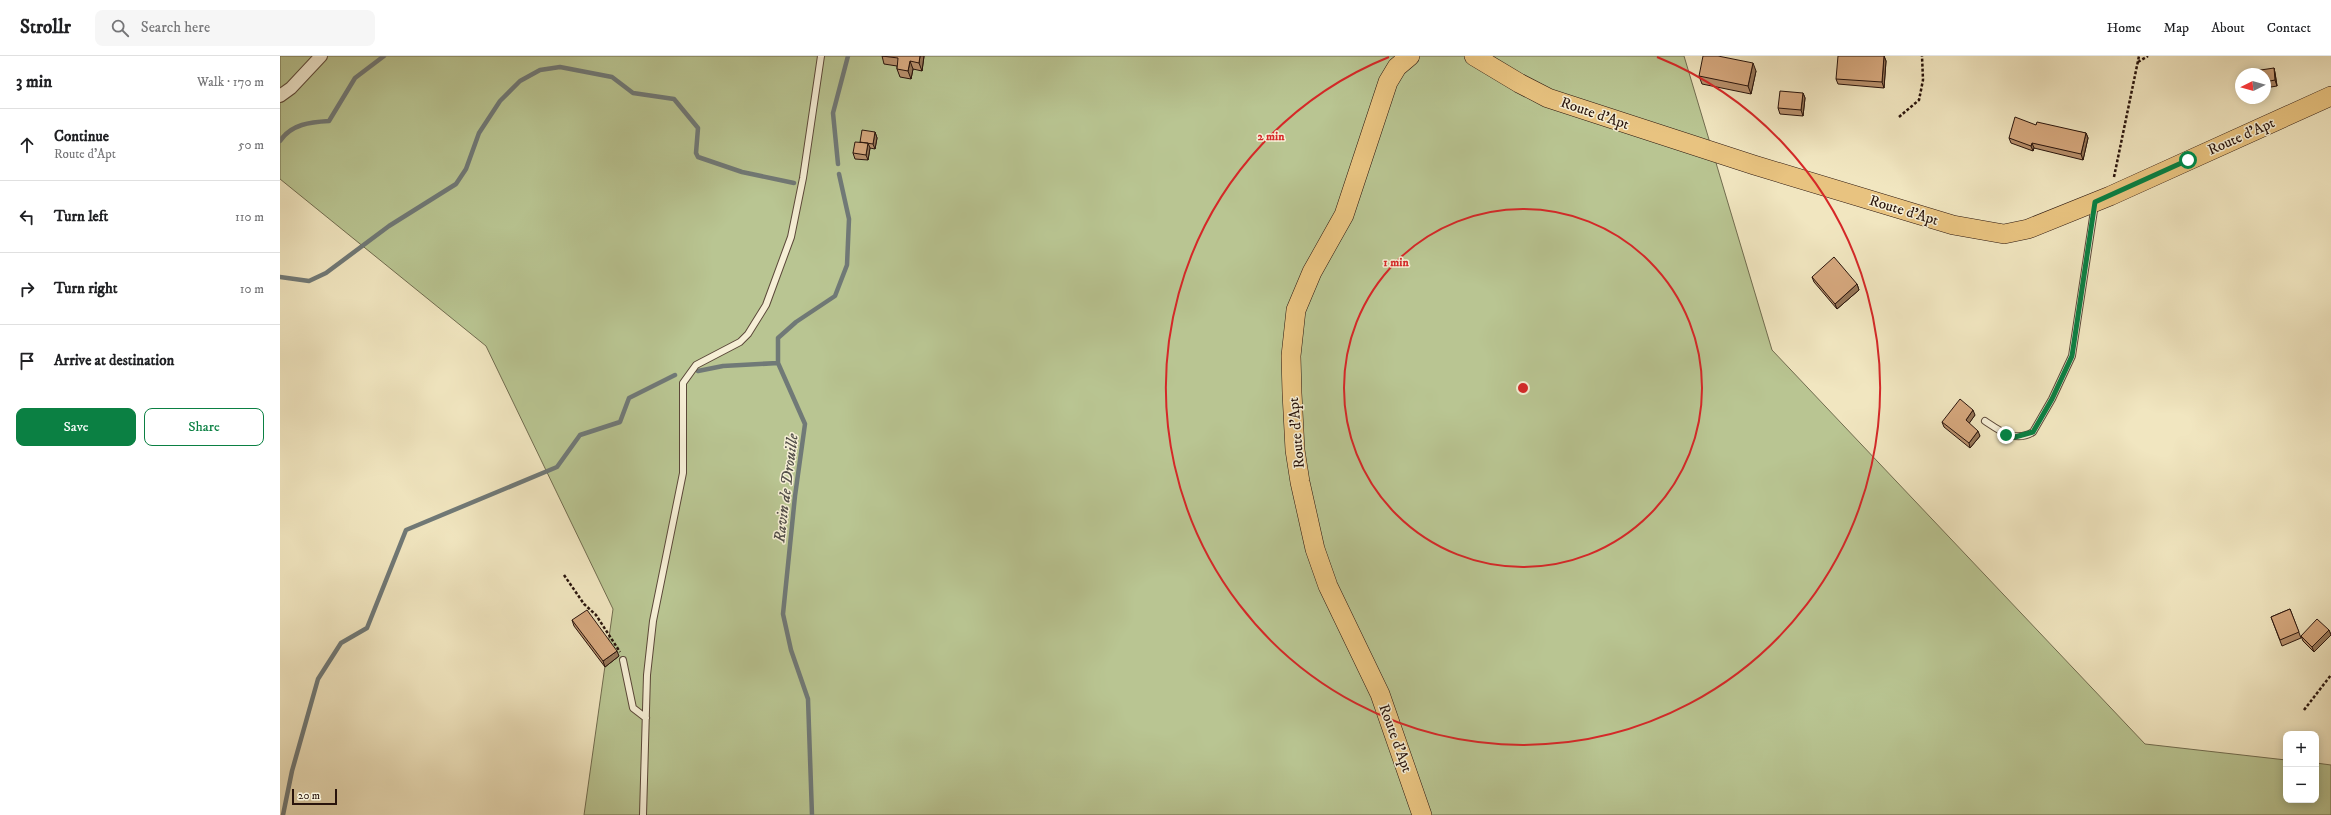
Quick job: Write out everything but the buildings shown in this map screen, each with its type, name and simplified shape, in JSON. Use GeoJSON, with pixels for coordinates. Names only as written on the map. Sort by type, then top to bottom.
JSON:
{"type":"FeatureCollection","features":[{"type":"Feature","properties":{"kind":"main road","name":"Route d'Apt"},"geometry":{"type":"LineString","coordinates":[[1410,56],[1397,67],[1388,82],[1344,216],[1312,272],[1296,310],[1291,356],[1292,393],[1299,474],[1315,549],[1328,586],[1380,694],[1412,782],[1422,815]]}},
{"type":"Feature","properties":{"kind":"main road","name":"Route d'Apt"},"geometry":{"type":"LineString","coordinates":[[1474,56],[1519,83],[1548,98],[1724,156],[1953,225],[1990,233],[2010,233],[2028,229],[2102,199],[2331,96]]}},
{"type":"Feature","properties":{"kind":"street"},"geometry":{"type":"LineString","coordinates":[[280,96],[291,88],[321,56]]}},
{"type":"Feature","properties":{"kind":"lane"},"geometry":{"type":"LineString","coordinates":[[643,815],[647,675],[653,621],[682,473],[683,383],[696,365],[740,342],[748,334],[766,305],[791,237],[804,178],[822,56]]}},
{"type":"Feature","properties":{"kind":"lane"},"geometry":{"type":"LineString","coordinates":[[1985,421],[2006,435],[2015,437],[2028,435],[2033,432],[2052,399],[2072,356],[2102,199]]}},
{"type":"Feature","properties":{"kind":"lane"},"geometry":{"type":"LineString","coordinates":[[623,660],[632,708],[646,718]]}},
{"type":"Feature","properties":{"kind":"path"},"geometry":{"type":"LineString","coordinates":[[1899,117],[1919,100],[1923,80],[1922,56]]}},
{"type":"Feature","properties":{"kind":"path"},"geometry":{"type":"LineString","coordinates":[[2102,199],[2139,56]]}},
{"type":"Feature","properties":{"kind":"path"},"geometry":{"type":"LineString","coordinates":[[2138,62],[2148,56]]}},
{"type":"Feature","properties":{"kind":"path"},"geometry":{"type":"LineString","coordinates":[[564,575],[584,604],[596,615],[618,649],[623,660]]}},
{"type":"Feature","properties":{"kind":"path"},"geometry":{"type":"LineString","coordinates":[[2304,710],[2331,675]]}},
{"type":"Feature","properties":{"kind":"green space"},"geometry":{"type":"Polygon","coordinates":[[[280,56],[1684,56],[1772,350],[2145,744],[2283,760],[2283,803],[2319,803],[2319,763],[2331,765],[2331,815],[584,815],[613,609],[486,346],[280,179],[280,56]]]}},
{"type":"Feature","properties":{"kind":"waterway"},"geometry":{"type":"LineString","coordinates":[[280,141],[285,135],[296,127],[308,123],[329,121],[355,78],[384,56]]}},
{"type":"Feature","properties":{"kind":"waterway","name":"Ravin de Drouille"},"geometry":{"type":"LineString","coordinates":[[838,164],[833,113],[848,56]]}},
{"type":"Feature","properties":{"kind":"waterway"},"geometry":{"type":"LineString","coordinates":[[280,277],[309,281],[326,273],[389,226],[456,184],[466,169],[479,133],[500,101],[520,81],[540,70],[560,67],[612,77],[633,93],[674,99],[698,128],[696,153],[698,157],[742,172],[794,183]]}},
{"type":"Feature","properties":{"kind":"waterway","name":"Ravin de Drouille"},"geometry":{"type":"LineString","coordinates":[[812,815],[808,699],[791,650],[783,614],[795,496],[805,424],[778,363],[778,338],[796,322],[835,296],[847,265],[849,219],[839,174]]}},
{"type":"Feature","properties":{"kind":"waterway"},"geometry":{"type":"LineString","coordinates":[[698,371],[723,366],[778,363]]}},
{"type":"Feature","properties":{"kind":"waterway"},"geometry":{"type":"LineString","coordinates":[[283,815],[292,771],[318,679],[341,643],[367,628],[406,530],[557,467],[580,435],[620,422],[629,398],[675,375]]}},
{"type":"Feature","properties":{"kind":"route"},"geometry":{"type":"LineString","coordinates":[[2006,435],[2015,437],[2028,435],[2033,432],[2052,399],[2072,356],[2095,202],[2188,160]]}}]}
